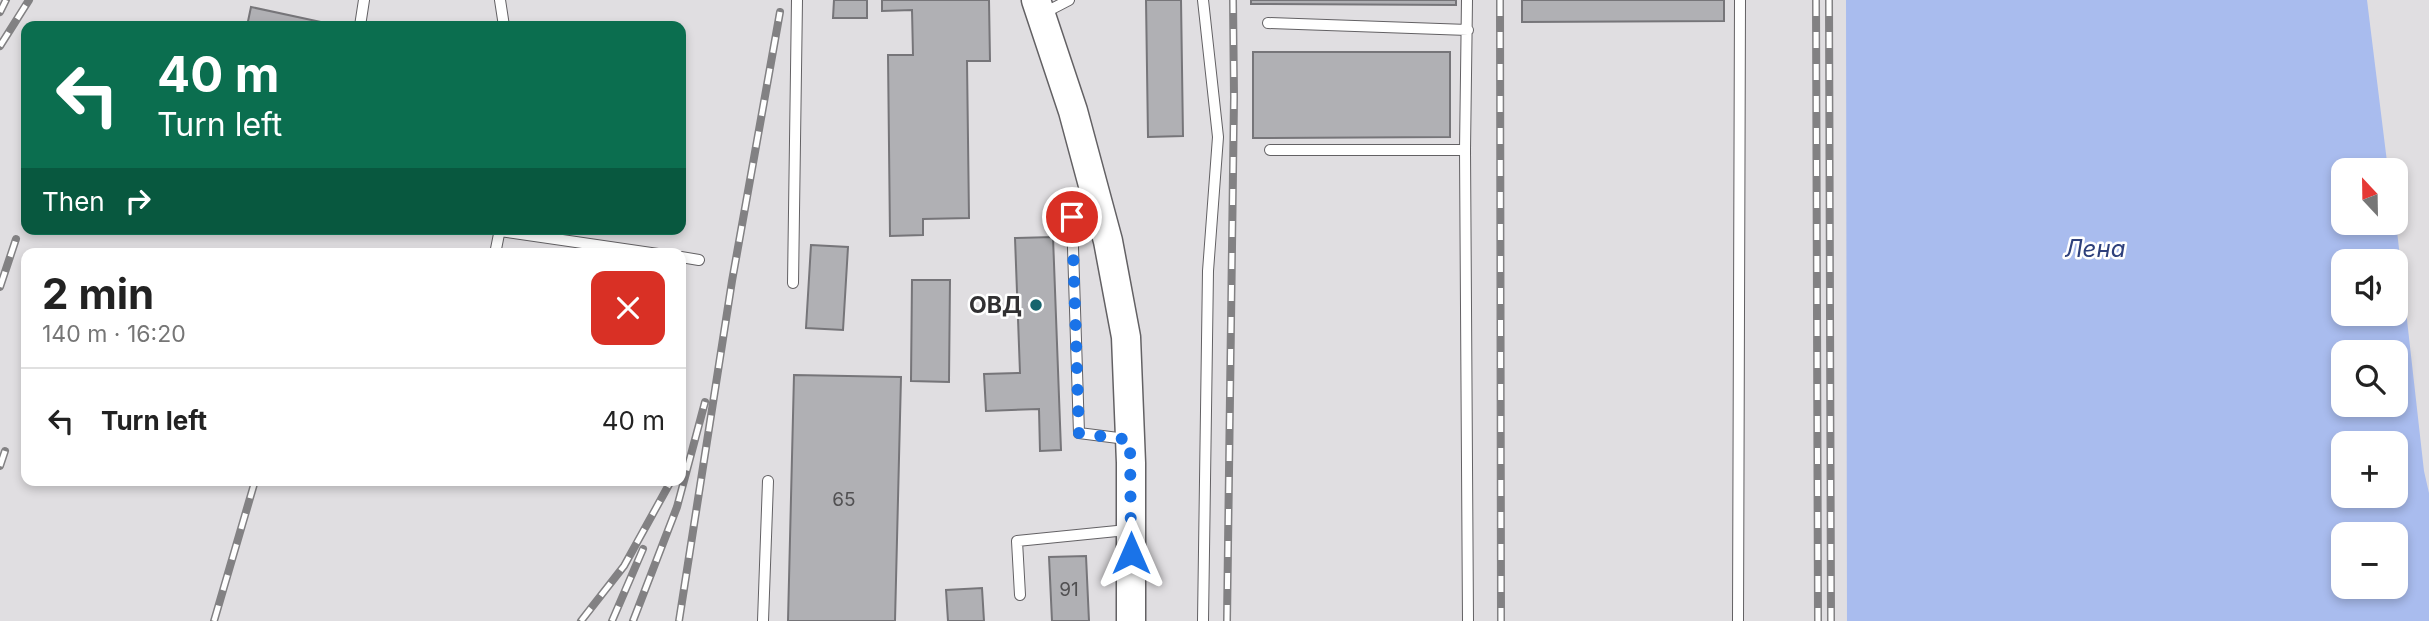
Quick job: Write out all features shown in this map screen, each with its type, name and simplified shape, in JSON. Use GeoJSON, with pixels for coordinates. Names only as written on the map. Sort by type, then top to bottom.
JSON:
{"type":"FeatureCollection","features":[{"type":"Feature","properties":{"kind":"main road"},"geometry":{"type":"LineString","coordinates":[[1038,7],[1073,111],[1108,241],[1126,337],[1130,440],[1131,621]]}},
{"type":"Feature","properties":{"kind":"lane"},"geometry":{"type":"LineString","coordinates":[[361,21],[364,0]]}},
{"type":"Feature","properties":{"kind":"lane"},"geometry":{"type":"LineString","coordinates":[[500,0],[503,21]]}},
{"type":"Feature","properties":{"kind":"lane"},"geometry":{"type":"LineString","coordinates":[[793,283],[797,0]]}},
{"type":"Feature","properties":{"kind":"lane"},"geometry":{"type":"LineString","coordinates":[[1038,7],[1069,0]]}},
{"type":"Feature","properties":{"kind":"lane"},"geometry":{"type":"LineString","coordinates":[[1203,0],[1218,137],[1208,271],[1203,621]]}},
{"type":"Feature","properties":{"kind":"lane"},"geometry":{"type":"LineString","coordinates":[[1467,0],[1465,150],[1468,621]]}},
{"type":"Feature","properties":{"kind":"lane"},"geometry":{"type":"LineString","coordinates":[[1738,621],[1740,0]]}},
{"type":"Feature","properties":{"kind":"lane"},"geometry":{"type":"LineString","coordinates":[[1268,23],[1468,30]]}},
{"type":"Feature","properties":{"kind":"lane"},"geometry":{"type":"LineString","coordinates":[[1270,150],[1465,150]]}},
{"type":"Feature","properties":{"kind":"lane"},"geometry":{"type":"LineString","coordinates":[[1091,178],[1072,217],[1079,433],[1130,440]]}},
{"type":"Feature","properties":{"kind":"lane"},"geometry":{"type":"LineString","coordinates":[[533,235],[618,248]]}},
{"type":"Feature","properties":{"kind":"lane"},"geometry":{"type":"LineString","coordinates":[[686,258],[699,260]]}},
{"type":"Feature","properties":{"kind":"lane"},"geometry":{"type":"LineString","coordinates":[[762,621],[768,481]]}},
{"type":"Feature","properties":{"kind":"lane"},"geometry":{"type":"LineString","coordinates":[[1020,594],[1017,541],[1131,530]]}},
{"type":"Feature","properties":{"kind":"water","name":"Лена"},"geometry":{"type":"Polygon","coordinates":[[[1846,0],[2367,0],[2387,158],[2331,158],[2331,235],[2397,235],[2399,249],[2331,249],[2331,326],[2408,326],[2424,471],[2429,493],[2429,621],[1847,621],[1846,0]]]}},
{"type":"Feature","properties":{"kind":"building"},"geometry":{"type":"Polygon","coordinates":[[[834,0],[867,0],[867,18],[833,18],[834,0]]]}},
{"type":"Feature","properties":{"kind":"building"},"geometry":{"type":"Polygon","coordinates":[[[882,0],[989,0],[990,61],[967,61],[969,218],[923,219],[923,235],[890,236],[888,55],[913,55],[912,10],[882,11],[882,0]]]}},
{"type":"Feature","properties":{"kind":"building"},"geometry":{"type":"Polygon","coordinates":[[[1146,0],[1181,0],[1183,136],[1148,137],[1146,0]]]}},
{"type":"Feature","properties":{"kind":"building"},"geometry":{"type":"Polygon","coordinates":[[[1251,0],[1456,0],[1456,5],[1251,4],[1251,0]]]}},
{"type":"Feature","properties":{"kind":"building"},"geometry":{"type":"Polygon","coordinates":[[[1522,0],[1724,0],[1724,21],[1522,22],[1522,0]]]}},
{"type":"Feature","properties":{"kind":"building"},"geometry":{"type":"Polygon","coordinates":[[[251,7],[316,21],[248,21],[251,7]]]}},
{"type":"Feature","properties":{"kind":"building"},"geometry":{"type":"Polygon","coordinates":[[[1253,52],[1450,52],[1450,137],[1253,138],[1253,52]]]}},
{"type":"Feature","properties":{"kind":"building","name":"ОВД"},"geometry":{"type":"Polygon","coordinates":[[[1053,237],[1061,450],[1040,451],[1039,409],[986,411],[984,374],[1020,373],[1015,238],[1053,237]]]}},
{"type":"Feature","properties":{"kind":"building"},"geometry":{"type":"Polygon","coordinates":[[[811,245],[848,247],[843,330],[806,328],[811,245]]]}},
{"type":"Feature","properties":{"kind":"building"},"geometry":{"type":"Polygon","coordinates":[[[912,280],[950,280],[949,382],[911,381],[912,280]]]}},
{"type":"Feature","properties":{"kind":"building"},"geometry":{"type":"Polygon","coordinates":[[[794,375],[901,377],[895,621],[788,621],[794,375]]]}},
{"type":"Feature","properties":{"kind":"building"},"geometry":{"type":"Polygon","coordinates":[[[1086,556],[1089,621],[1052,621],[1049,557],[1086,556]]]}},
{"type":"Feature","properties":{"kind":"building"},"geometry":{"type":"Polygon","coordinates":[[[982,588],[984,621],[948,621],[946,590],[982,588]]]}},
{"type":"Feature","properties":{"kind":"railway"},"geometry":{"type":"LineString","coordinates":[[0,12],[6,0]]}},
{"type":"Feature","properties":{"kind":"railway"},"geometry":{"type":"LineString","coordinates":[[0,46],[29,0]]}},
{"type":"Feature","properties":{"kind":"railway"},"geometry":{"type":"LineString","coordinates":[[1227,621],[1233,0]]}},
{"type":"Feature","properties":{"kind":"railway"},"geometry":{"type":"LineString","coordinates":[[1500,0],[1501,621]]}},
{"type":"Feature","properties":{"kind":"railway"},"geometry":{"type":"LineString","coordinates":[[1816,0],[1818,621]]}},
{"type":"Feature","properties":{"kind":"railway"},"geometry":{"type":"LineString","coordinates":[[1829,0],[1831,621]]}},
{"type":"Feature","properties":{"kind":"railway"},"geometry":{"type":"LineString","coordinates":[[679,621],[732,281],[780,12]]}},
{"type":"Feature","properties":{"kind":"railway"},"geometry":{"type":"LineString","coordinates":[[0,287],[16,239]]}},
{"type":"Feature","properties":{"kind":"railway"},"geometry":{"type":"LineString","coordinates":[[686,473],[705,402]]}},
{"type":"Feature","properties":{"kind":"railway"},"geometry":{"type":"LineString","coordinates":[[0,466],[5,451]]}},
{"type":"Feature","properties":{"kind":"railway"},"geometry":{"type":"LineString","coordinates":[[214,621],[254,486]]}},
{"type":"Feature","properties":{"kind":"railway"},"geometry":{"type":"LineString","coordinates":[[581,621],[624,566],[668,486]]}},
{"type":"Feature","properties":{"kind":"railway"},"geometry":{"type":"LineString","coordinates":[[633,621],[683,486]]}},
{"type":"Feature","properties":{"kind":"railway"},"geometry":{"type":"LineString","coordinates":[[612,621],[643,549]]}},
{"type":"Feature","properties":{"kind":"place","name":"ОВД"},"geometry":{"type":"Point","coordinates":[1036,305]}},
{"type":"Feature","properties":{"kind":"route"},"geometry":{"type":"LineString","coordinates":[[1072,217],[1079,433],[1130,440],[1131,553]]}}]}
